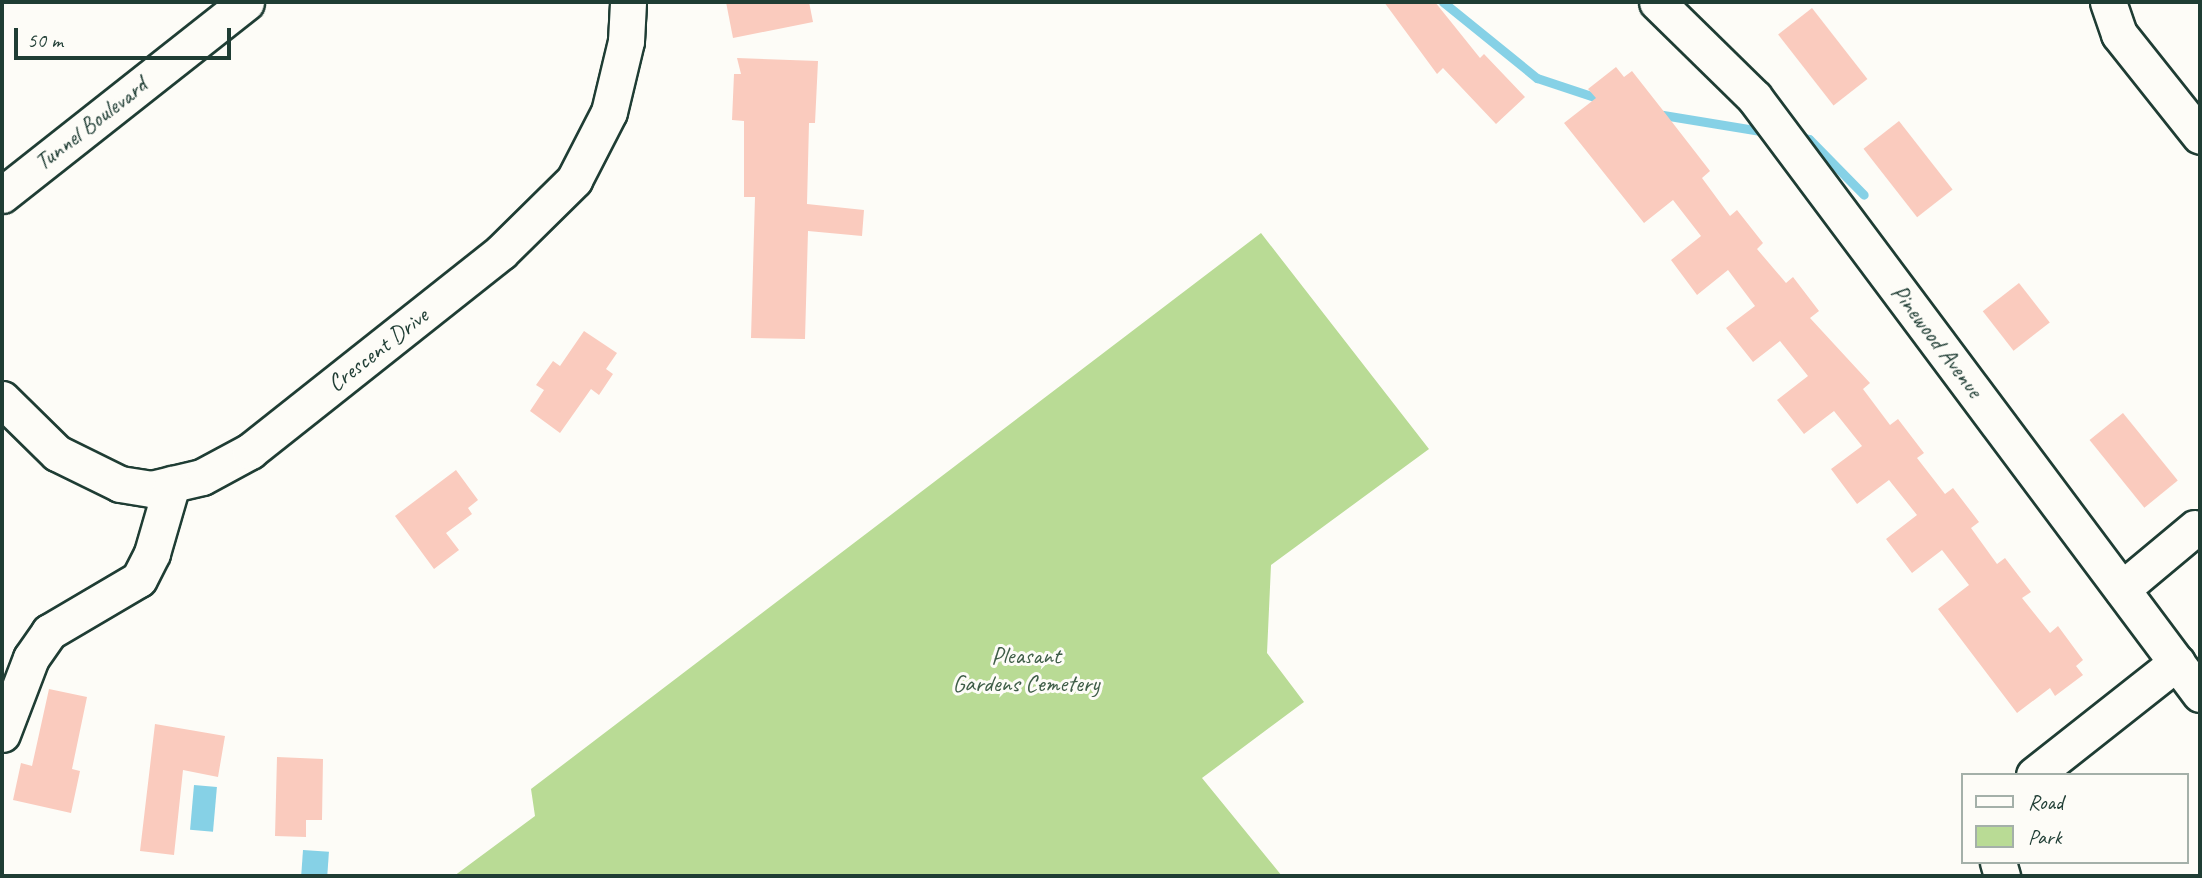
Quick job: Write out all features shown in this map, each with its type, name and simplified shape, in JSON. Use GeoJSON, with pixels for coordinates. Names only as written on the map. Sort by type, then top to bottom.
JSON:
{"type":"FeatureCollection","features":[{"type":"Feature","properties":{"kind":"street","name":"Tunnel Boulevard"},"geometry":{"type":"LineString","coordinates":[[2,195],[246,2]]}},
{"type":"Feature","properties":{"kind":"street","name":"Crescent Drive"},"geometry":{"type":"LineString","coordinates":[[2,399],[57,453],[120,484],[152,489],[202,477],[250,451],[501,252],[549,208],[574,180],[609,113],[626,41],[628,2]]}},
{"type":"Feature","properties":{"kind":"street","name":"Pinewood Avenue"},"geometry":{"type":"LineString","coordinates":[[1657,2],[1754,97],[2200,694]]}},
{"type":"Feature","properties":{"kind":"street"},"geometry":{"type":"LineString","coordinates":[[2108,2],[2119,34],[2200,136]]}},
{"type":"Feature","properties":{"kind":"street"},"geometry":{"type":"LineString","coordinates":[[2,734],[31,658],[49,632],[139,579],[152,553],[172,484]]}},
{"type":"Feature","properties":{"kind":"street"},"geometry":{"type":"LineString","coordinates":[[2123,589],[2195,528]]}},
{"type":"Feature","properties":{"kind":"street"},"geometry":{"type":"LineString","coordinates":[[2037,773],[2177,663]]}},
{"type":"Feature","properties":{"kind":"green space","name":"Pleasant Gardens Cemetery"},"geometry":{"type":"Polygon","coordinates":[[[1261,233],[1429,449],[1271,565],[1267,653],[1304,702],[1202,778],[1282,876],[454,876],[535,816],[531,789],[1261,233]]]}},
{"type":"Feature","properties":{"kind":"water"},"geometry":{"type":"Polygon","coordinates":[[[194,785],[217,787],[213,832],[190,830],[194,785]]]}},
{"type":"Feature","properties":{"kind":"water"},"geometry":{"type":"Polygon","coordinates":[[[303,850],[329,852],[327,876],[301,876],[303,850]]]}},
{"type":"Feature","properties":{"kind":"building"},"geometry":{"type":"Polygon","coordinates":[[[726,2],[809,2],[813,22],[733,38],[726,2]]]}},
{"type":"Feature","properties":{"kind":"building"},"geometry":{"type":"Polygon","coordinates":[[[1384,2],[1435,2],[1480,58],[1484,54],[1525,97],[1496,124],[1443,68],[1437,74],[1384,2]]]}},
{"type":"Feature","properties":{"kind":"building"},"geometry":{"type":"Polygon","coordinates":[[[1812,8],[1867,79],[1834,105],[1778,34],[1812,8]]]}},
{"type":"Feature","properties":{"kind":"building"},"geometry":{"type":"Polygon","coordinates":[[[737,58],[818,61],[815,123],[809,123],[807,204],[864,210],[862,236],[808,231],[805,339],[751,338],[755,197],[744,197],[744,121],[732,120],[734,74],[741,74],[737,58]]]}},
{"type":"Feature","properties":{"kind":"building"},"geometry":{"type":"Polygon","coordinates":[[[1616,67],[1624,77],[1632,71],[1710,171],[1702,178],[1730,216],[1737,210],[1763,243],[1757,249],[1786,283],[1793,277],[1819,311],[1810,318],[1870,383],[1863,389],[1890,425],[1898,419],[1924,453],[1917,458],[1945,494],[1953,488],[1979,522],[1971,528],[1997,564],[2005,558],[2031,592],[2022,598],[2050,633],[2058,626],[2083,660],[2076,666],[2083,675],[2055,696],[2050,688],[2017,713],[1938,609],[1969,585],[1942,550],[1912,573],[1886,539],[1917,515],[1889,480],[1857,504],[1831,469],[1862,446],[1834,411],[1804,434],[1777,400],[1808,376],[1780,341],[1753,362],[1726,328],[1755,306],[1728,270],[1697,295],[1671,260],[1701,236],[1673,200],[1644,223],[1564,123],[1596,98],[1588,89],[1616,67]]]}},
{"type":"Feature","properties":{"kind":"building"},"geometry":{"type":"Polygon","coordinates":[[[1899,121],[1953,190],[1917,217],[1864,149],[1899,121]]]}},
{"type":"Feature","properties":{"kind":"building"},"geometry":{"type":"Polygon","coordinates":[[[2019,283],[2050,322],[2014,351],[1983,311],[2019,283]]]}},
{"type":"Feature","properties":{"kind":"building"},"geometry":{"type":"Polygon","coordinates":[[[584,331],[617,353],[606,369],[613,374],[599,395],[591,389],[560,433],[530,411],[544,390],[536,385],[553,361],[560,366],[584,331]]]}},
{"type":"Feature","properties":{"kind":"building"},"geometry":{"type":"Polygon","coordinates":[[[2123,413],[2178,481],[2144,508],[2090,440],[2123,413]]]}},
{"type":"Feature","properties":{"kind":"building"},"geometry":{"type":"Polygon","coordinates":[[[456,470],[478,500],[468,508],[472,514],[446,533],[459,550],[434,569],[395,516],[456,470]]]}},
{"type":"Feature","properties":{"kind":"building"},"geometry":{"type":"Polygon","coordinates":[[[49,689],[87,697],[72,769],[80,771],[71,813],[13,800],[21,763],[32,766],[49,689]]]}},
{"type":"Feature","properties":{"kind":"building"},"geometry":{"type":"Polygon","coordinates":[[[155,724],[225,736],[218,777],[183,770],[174,855],[140,851],[155,724]]]}},
{"type":"Feature","properties":{"kind":"building"},"geometry":{"type":"Polygon","coordinates":[[[277,757],[323,759],[322,820],[306,820],[306,837],[275,836],[277,757]]]}},
{"type":"Feature","properties":{"kind":"waterway"},"geometry":{"type":"LineString","coordinates":[[1443,2],[1537,78],[1606,101]]}},
{"type":"Feature","properties":{"kind":"waterway"},"geometry":{"type":"LineString","coordinates":[[1657,114],[1767,132]]}},
{"type":"Feature","properties":{"kind":"waterway"},"geometry":{"type":"LineString","coordinates":[[1798,137],[1809,139],[1864,195]]}}]}
